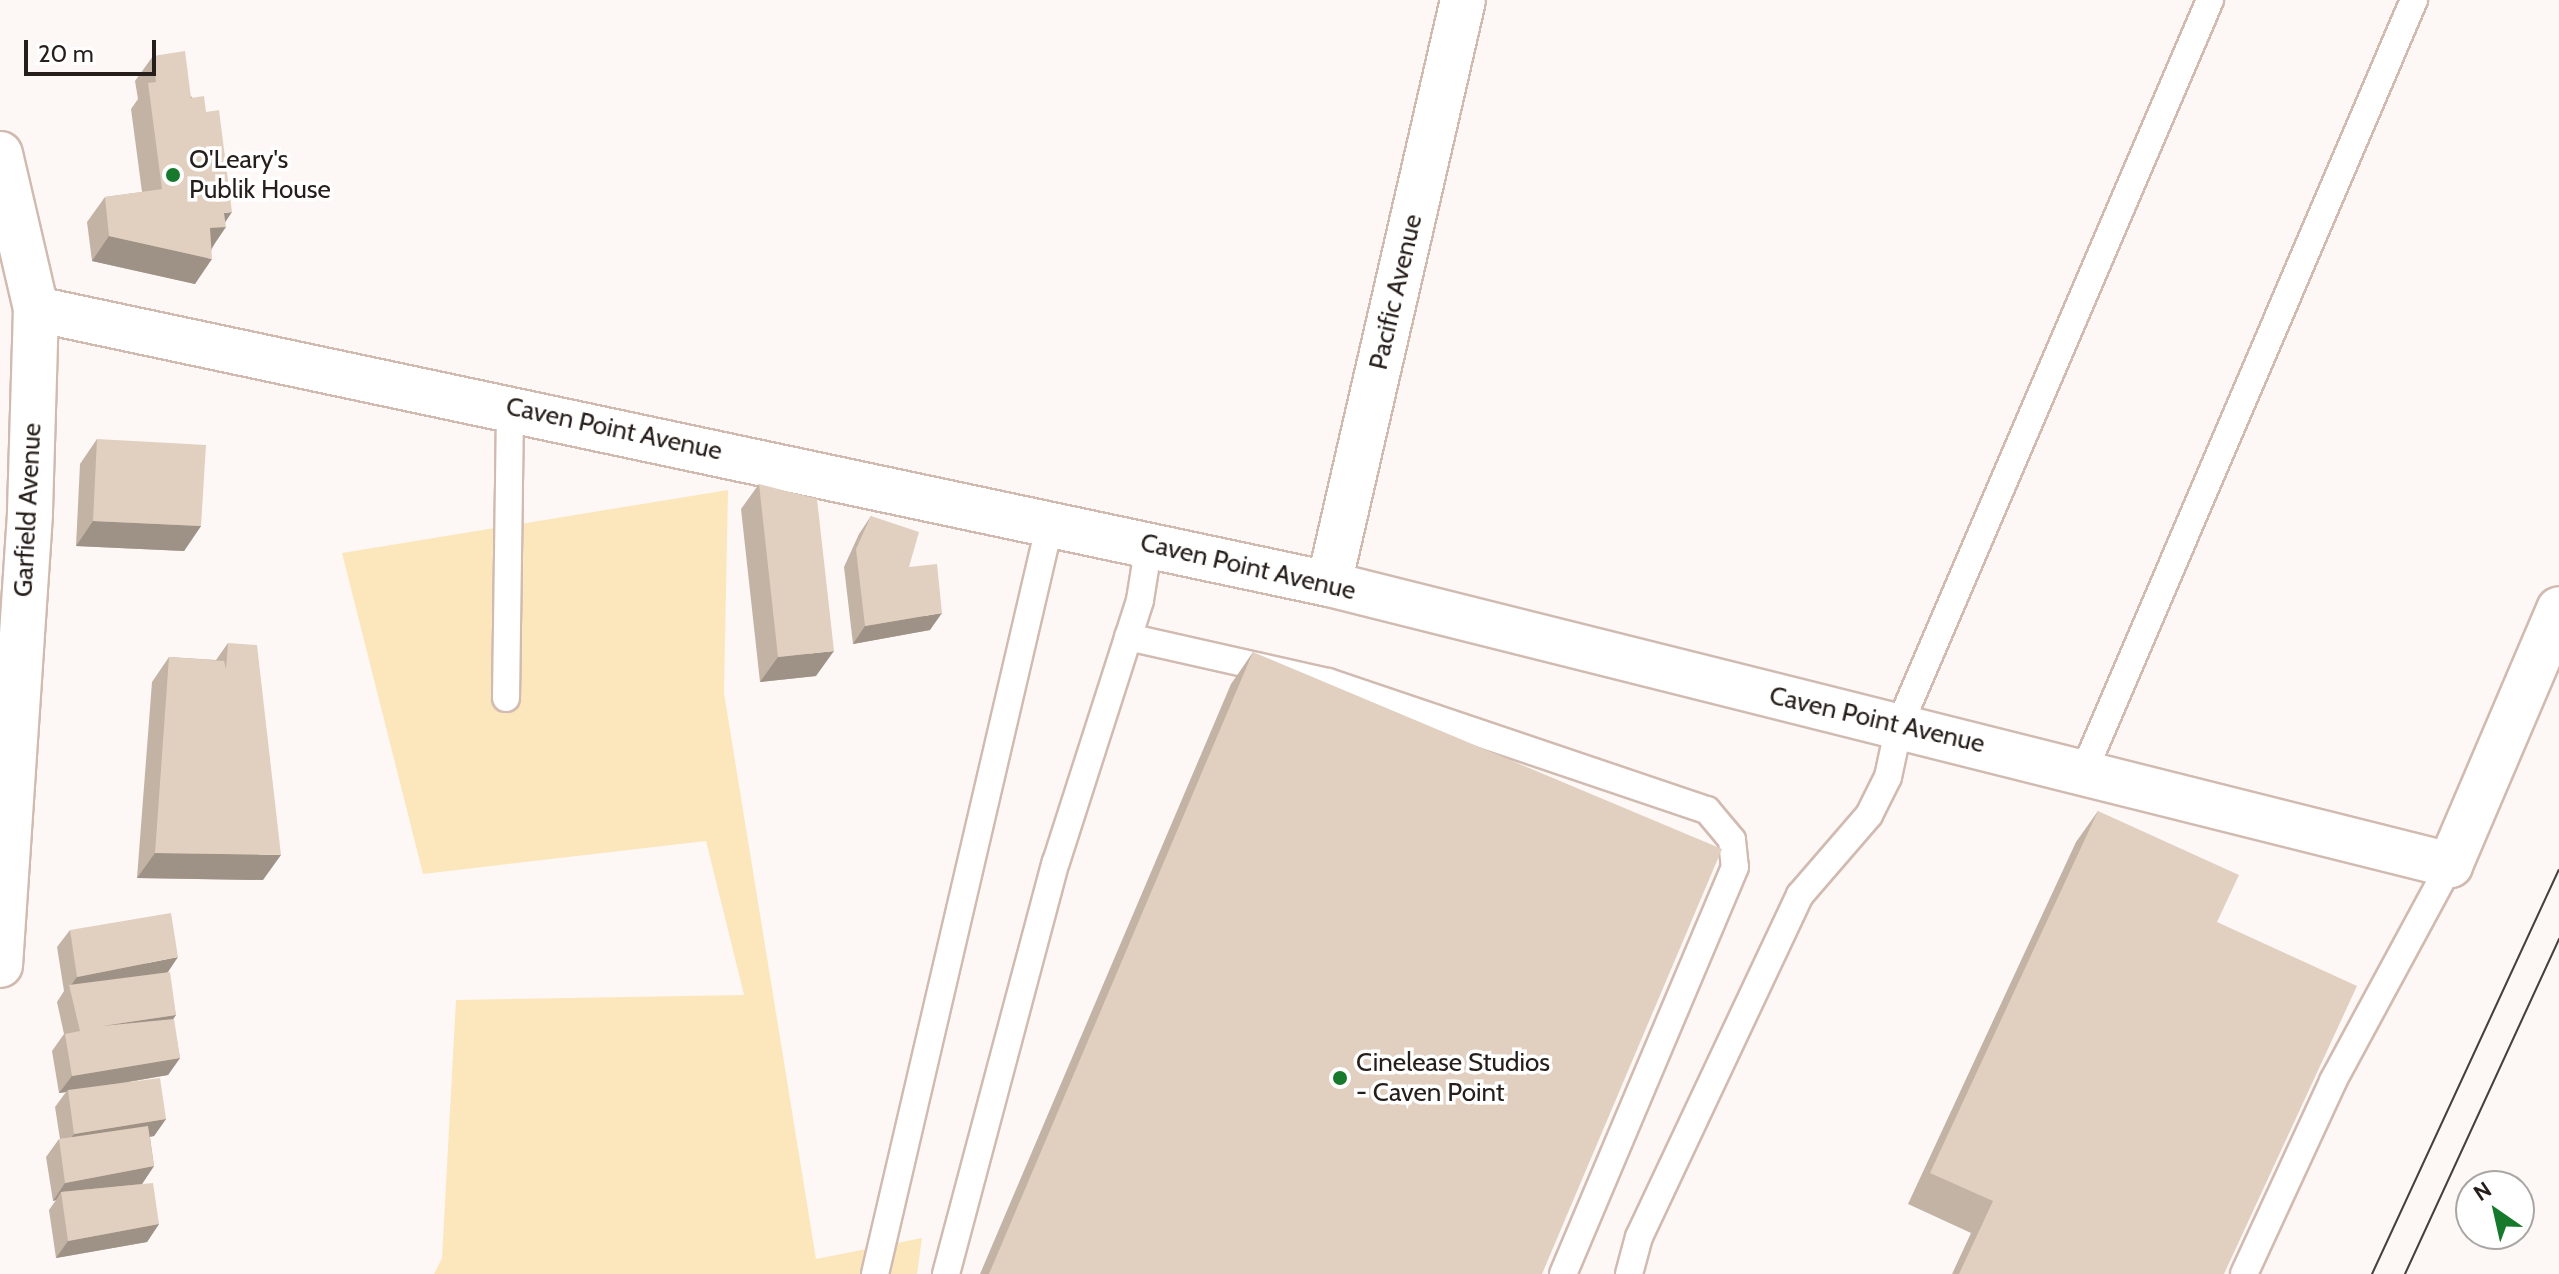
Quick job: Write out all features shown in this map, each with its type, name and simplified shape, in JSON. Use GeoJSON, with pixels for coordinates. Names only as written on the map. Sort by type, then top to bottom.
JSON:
{"type":"FeatureCollection","features":[{"type":"Feature","properties":{"kind":"street","name":"Pacific Avenue"},"geometry":{"type":"LineString","coordinates":[[1329,584],[1463,0]]}},
{"type":"Feature","properties":{"kind":"street","name":"Garfield Avenue"},"geometry":{"type":"LineString","coordinates":[[0,154],[36,309],[30,514],[0,965]]}},
{"type":"Feature","properties":{"kind":"street","name":"Caven Point Avenue"},"geometry":{"type":"LineString","coordinates":[[36,309],[1329,584],[2450,865]]}},
{"type":"Feature","properties":{"kind":"street"},"geometry":{"type":"LineString","coordinates":[[2450,865],[2559,609]]}},
{"type":"Feature","properties":{"kind":"lane"},"geometry":{"type":"LineString","coordinates":[[1629,1274],[1639,1237],[1800,895],[1869,815],[1888,777],[1899,726],[2210,0]]}},
{"type":"Feature","properties":{"kind":"lane"},"geometry":{"type":"LineString","coordinates":[[2084,771],[2414,0]]}},
{"type":"Feature","properties":{"kind":"lane"},"geometry":{"type":"LineString","coordinates":[[506,698],[510,408]]}},
{"type":"Feature","properties":{"kind":"lane"},"geometry":{"type":"LineString","coordinates":[[875,1274],[1050,523]]}},
{"type":"Feature","properties":{"kind":"lane"},"geometry":{"type":"LineString","coordinates":[[946,1274],[1056,862],[1128,637],[1149,544]]}},
{"type":"Feature","properties":{"kind":"lane"},"geometry":{"type":"LineString","coordinates":[[1128,637],[1342,686],[1707,810],[1732,840],[1735,867],[1563,1274]]}},
{"type":"Feature","properties":{"kind":"lane"},"geometry":{"type":"LineString","coordinates":[[2244,1274],[2333,1081],[2450,865]]}},
{"type":"Feature","properties":{"kind":"shaded area"},"geometry":{"type":"Polygon","coordinates":[[[728,490],[724,693],[816,1259],[922,1238],[917,1274],[434,1274],[442,1258],[456,1000],[744,995],[706,841],[423,874],[342,553],[728,490]]]}},
{"type":"Feature","properties":{"kind":"building","name":"O'Leary's Publik House"},"geometry":{"type":"Polygon","coordinates":[[[185,51],[191,98],[204,96],[206,112],[219,110],[232,212],[224,213],[226,227],[210,228],[212,259],[109,236],[105,197],[162,189],[148,83],[156,82],[153,56],[185,51]]]}},
{"type":"Feature","properties":{"kind":"building"},"geometry":{"type":"Polygon","coordinates":[[[97,439],[206,445],[201,526],[93,521],[97,439]]]}},
{"type":"Feature","properties":{"kind":"building"},"geometry":{"type":"Polygon","coordinates":[[[759,484],[817,499],[834,651],[778,657],[759,484]]]}},
{"type":"Feature","properties":{"kind":"building"},"geometry":{"type":"Polygon","coordinates":[[[871,516],[919,532],[909,567],[937,564],[942,613],[865,626],[856,549],[871,516]]]}},
{"type":"Feature","properties":{"kind":"building"},"geometry":{"type":"Polygon","coordinates":[[[228,643],[257,645],[281,855],[155,853],[169,657],[224,661],[226,669],[228,643]]]}},
{"type":"Feature","properties":{"kind":"building","name":"Cinelease Studios - Caven Point"},"geometry":{"type":"Polygon","coordinates":[[[1253,652],[1722,849],[1542,1274],[989,1274],[1253,652]]]}},
{"type":"Feature","properties":{"kind":"building"},"geometry":{"type":"Polygon","coordinates":[[[2098,811],[2239,875],[2217,922],[2357,986],[2224,1274],[1959,1274],[1993,1201],[1930,1173],[2098,811]]]}},
{"type":"Feature","properties":{"kind":"building"},"geometry":{"type":"Polygon","coordinates":[[[171,913],[178,957],[77,977],[70,930],[171,913]]]}},
{"type":"Feature","properties":{"kind":"building"},"geometry":{"type":"Polygon","coordinates":[[[170,972],[176,1015],[102,1026],[174,1019],[180,1058],[72,1076],[65,1034],[80,1031],[69,985],[170,972]]]}},
{"type":"Feature","properties":{"kind":"building"},"geometry":{"type":"Polygon","coordinates":[[[160,1078],[166,1119],[74,1134],[68,1090],[160,1078]]]}},
{"type":"Feature","properties":{"kind":"building"},"geometry":{"type":"Polygon","coordinates":[[[148,1126],[154,1166],[65,1183],[59,1139],[148,1126]]]}},
{"type":"Feature","properties":{"kind":"building"},"geometry":{"type":"Polygon","coordinates":[[[153,1183],[159,1224],[68,1241],[61,1192],[153,1183]]]}},
{"type":"Feature","properties":{"kind":"tram line"},"geometry":{"type":"LineString","coordinates":[[2372,1274],[2559,870]]}},
{"type":"Feature","properties":{"kind":"tram line"},"geometry":{"type":"LineString","coordinates":[[2405,1274],[2559,939]]}},
{"type":"Feature","properties":{"kind":"place","name":"O'Leary's Publik House"},"geometry":{"type":"Point","coordinates":[173,175]}},
{"type":"Feature","properties":{"kind":"place","name":"Cinelease Studios - Caven Point"},"geometry":{"type":"Point","coordinates":[1340,1078]}}]}
